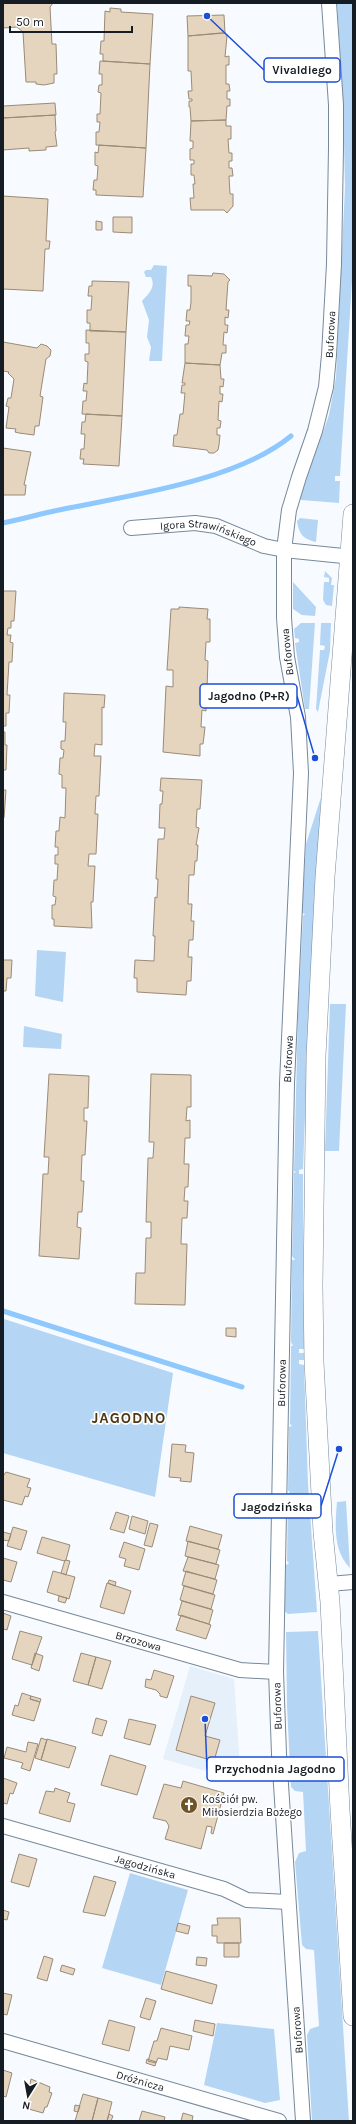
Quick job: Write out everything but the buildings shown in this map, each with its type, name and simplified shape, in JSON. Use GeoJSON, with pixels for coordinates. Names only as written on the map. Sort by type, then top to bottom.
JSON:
{"type":"FeatureCollection","features":[{"type":"Feature","properties":{"kind":"main road"},"geometry":{"type":"LineString","coordinates":[[353,514],[326,877],[316,1056],[313,1180],[314,1362],[323,1532],[329,1584],[340,1810],[353,2016]]}},
{"type":"Feature","properties":{"kind":"street","name":"Buforowa"},"geometry":{"type":"LineString","coordinates":[[303,2121],[288,1902],[276,1672],[287,1078],[301,773],[298,717],[290,684],[285,641],[284,550],[289,510],[315,431],[326,387],[329,355],[334,264],[336,105],[329,3]]}},
{"type":"Feature","properties":{"kind":"street","name":"Igora Strawińskiego"},"geometry":{"type":"LineString","coordinates":[[131,528],[195,523],[216,526],[264,546],[284,550],[351,557]]}},
{"type":"Feature","properties":{"kind":"street"},"geometry":{"type":"LineString","coordinates":[[329,1584],[353,1582]]}},
{"type":"Feature","properties":{"kind":"street","name":"Brzozowa"},"geometry":{"type":"LineString","coordinates":[[3,1602],[240,1670],[276,1672]]}},
{"type":"Feature","properties":{"kind":"street","name":"Jagodzińska"},"geometry":{"type":"LineString","coordinates":[[3,1826],[224,1889],[248,1900],[288,1902]]}},
{"type":"Feature","properties":{"kind":"street","name":"Dróżnicza"},"geometry":{"type":"LineString","coordinates":[[3,2041],[278,2121]]}},
{"type":"Feature","properties":{"kind":"shaded area"},"geometry":{"type":"Polygon","coordinates":[[[337,3],[353,3],[353,264],[340,476],[335,476],[335,481],[340,481],[339,503],[301,500],[300,498],[329,415],[336,377],[345,187],[343,99],[337,3]]]}},
{"type":"Feature","properties":{"kind":"shaded area"},"geometry":{"type":"Polygon","coordinates":[[[154,265],[167,266],[162,361],[149,361],[151,347],[147,337],[149,320],[142,301],[149,293],[153,284],[151,277],[146,277],[144,272],[146,270],[151,270],[154,265]]]}},
{"type":"Feature","properties":{"kind":"shaded area"},"geometry":{"type":"Polygon","coordinates":[[[300,518],[318,520],[316,542],[308,539],[300,533],[297,521],[300,518]]]}},
{"type":"Feature","properties":{"kind":"shaded area"},"geometry":{"type":"Polygon","coordinates":[[[325,571],[332,578],[331,585],[334,585],[332,606],[326,605],[323,600],[324,582],[329,582],[329,578],[324,577],[325,571]]]}},
{"type":"Feature","properties":{"kind":"shaded area"},"geometry":{"type":"Polygon","coordinates":[[[293,582],[316,607],[315,616],[302,615],[293,609],[293,582]]]}},
{"type":"Feature","properties":{"kind":"shaded area"},"geometry":{"type":"Polygon","coordinates":[[[301,623],[315,623],[309,709],[305,709],[295,643],[299,642],[299,639],[295,638],[294,629],[301,623]]]}},
{"type":"Feature","properties":{"kind":"shaded area"},"geometry":{"type":"Polygon","coordinates":[[[321,623],[331,623],[330,651],[318,712],[316,709],[320,650],[324,650],[325,646],[320,645],[321,623]]]}},
{"type":"Feature","properties":{"kind":"shaded area"},"geometry":{"type":"Polygon","coordinates":[[[321,797],[310,988],[303,1169],[299,1170],[299,1174],[303,1174],[304,1349],[299,1349],[299,1353],[304,1353],[304,1360],[299,1360],[299,1364],[304,1365],[308,1484],[317,1612],[288,1614],[284,1611],[284,1607],[286,1565],[289,1563],[287,1561],[288,1494],[290,1491],[288,1491],[289,1427],[292,1426],[290,1424],[291,1346],[293,1346],[291,1342],[292,1260],[295,1260],[292,1256],[294,1173],[296,1172],[294,1171],[298,1014],[303,916],[305,914],[302,913],[306,844],[321,797]]]}},
{"type":"Feature","properties":{"kind":"shaded area"},"geometry":{"type":"Polygon","coordinates":[[[37,950],[66,952],[63,1002],[35,996],[37,950]]]}},
{"type":"Feature","properties":{"kind":"shaded area"},"geometry":{"type":"Polygon","coordinates":[[[330,1004],[346,1004],[339,1151],[325,1151],[330,1004]]]}},
{"type":"Feature","properties":{"kind":"shaded area"},"geometry":{"type":"Polygon","coordinates":[[[24,1026],[62,1034],[61,1049],[23,1047],[24,1026]]]}},
{"type":"Feature","properties":{"kind":"shaded area"},"geometry":{"type":"Polygon","coordinates":[[[4,1319],[173,1373],[155,1497],[3,1453],[4,1319]]]}},
{"type":"Feature","properties":{"kind":"shaded area"},"geometry":{"type":"Polygon","coordinates":[[[346,1501],[350,1568],[344,1561],[336,1537],[337,1502],[346,1501]]]}},
{"type":"Feature","properties":{"kind":"shaded area"},"geometry":{"type":"Polygon","coordinates":[[[318,1631],[349,2121],[312,2121],[307,2035],[310,2029],[319,2026],[314,1950],[306,1949],[302,1945],[295,1862],[299,1853],[306,1851],[303,1792],[295,1791],[291,1787],[287,1706],[286,1632],[318,1631]]]}},
{"type":"Feature","properties":{"kind":"shaded area"},"geometry":{"type":"Polygon","coordinates":[[[190,1666],[234,1679],[241,1781],[163,1759],[190,1666]]]}},
{"type":"Feature","properties":{"kind":"shaded area"},"geometry":{"type":"Polygon","coordinates":[[[130,1873],[188,1890],[161,1985],[102,1968],[130,1873]]]}},
{"type":"Feature","properties":{"kind":"shaded area"},"geometry":{"type":"Polygon","coordinates":[[[217,2023],[274,2029],[280,2100],[265,2103],[204,2085],[217,2023]]]}},
{"type":"Feature","properties":{"kind":"waterway"},"geometry":{"type":"LineString","coordinates":[[3,523],[56,510],[158,490],[217,474],[269,451],[291,436]]}},
{"type":"Feature","properties":{"kind":"waterway"},"geometry":{"type":"LineString","coordinates":[[3,1311],[242,1387]]}},
{"type":"Feature","properties":{"kind":"place","name":"Vivaldiego"},"geometry":{"type":"Point","coordinates":[207,16]}},
{"type":"Feature","properties":{"kind":"place","name":"Jagodno (P+R)"},"geometry":{"type":"Point","coordinates":[315,758]}},
{"type":"Feature","properties":{"kind":"place","name":"Jagodzińska"},"geometry":{"type":"Point","coordinates":[339,1449]}},
{"type":"Feature","properties":{"kind":"place","name":"Przychodnia Jagodno"},"geometry":{"type":"Point","coordinates":[205,1719]}},
{"type":"Feature","properties":{"kind":"place","name":"Kościół pw. Miłosierdzia Bożego"},"geometry":{"type":"Point","coordinates":[189,1805]}},
{"type":"Feature","properties":{"kind":"district","name":"JAGODNO"},"geometry":{"type":"Point","coordinates":[129,1418]}}]}
